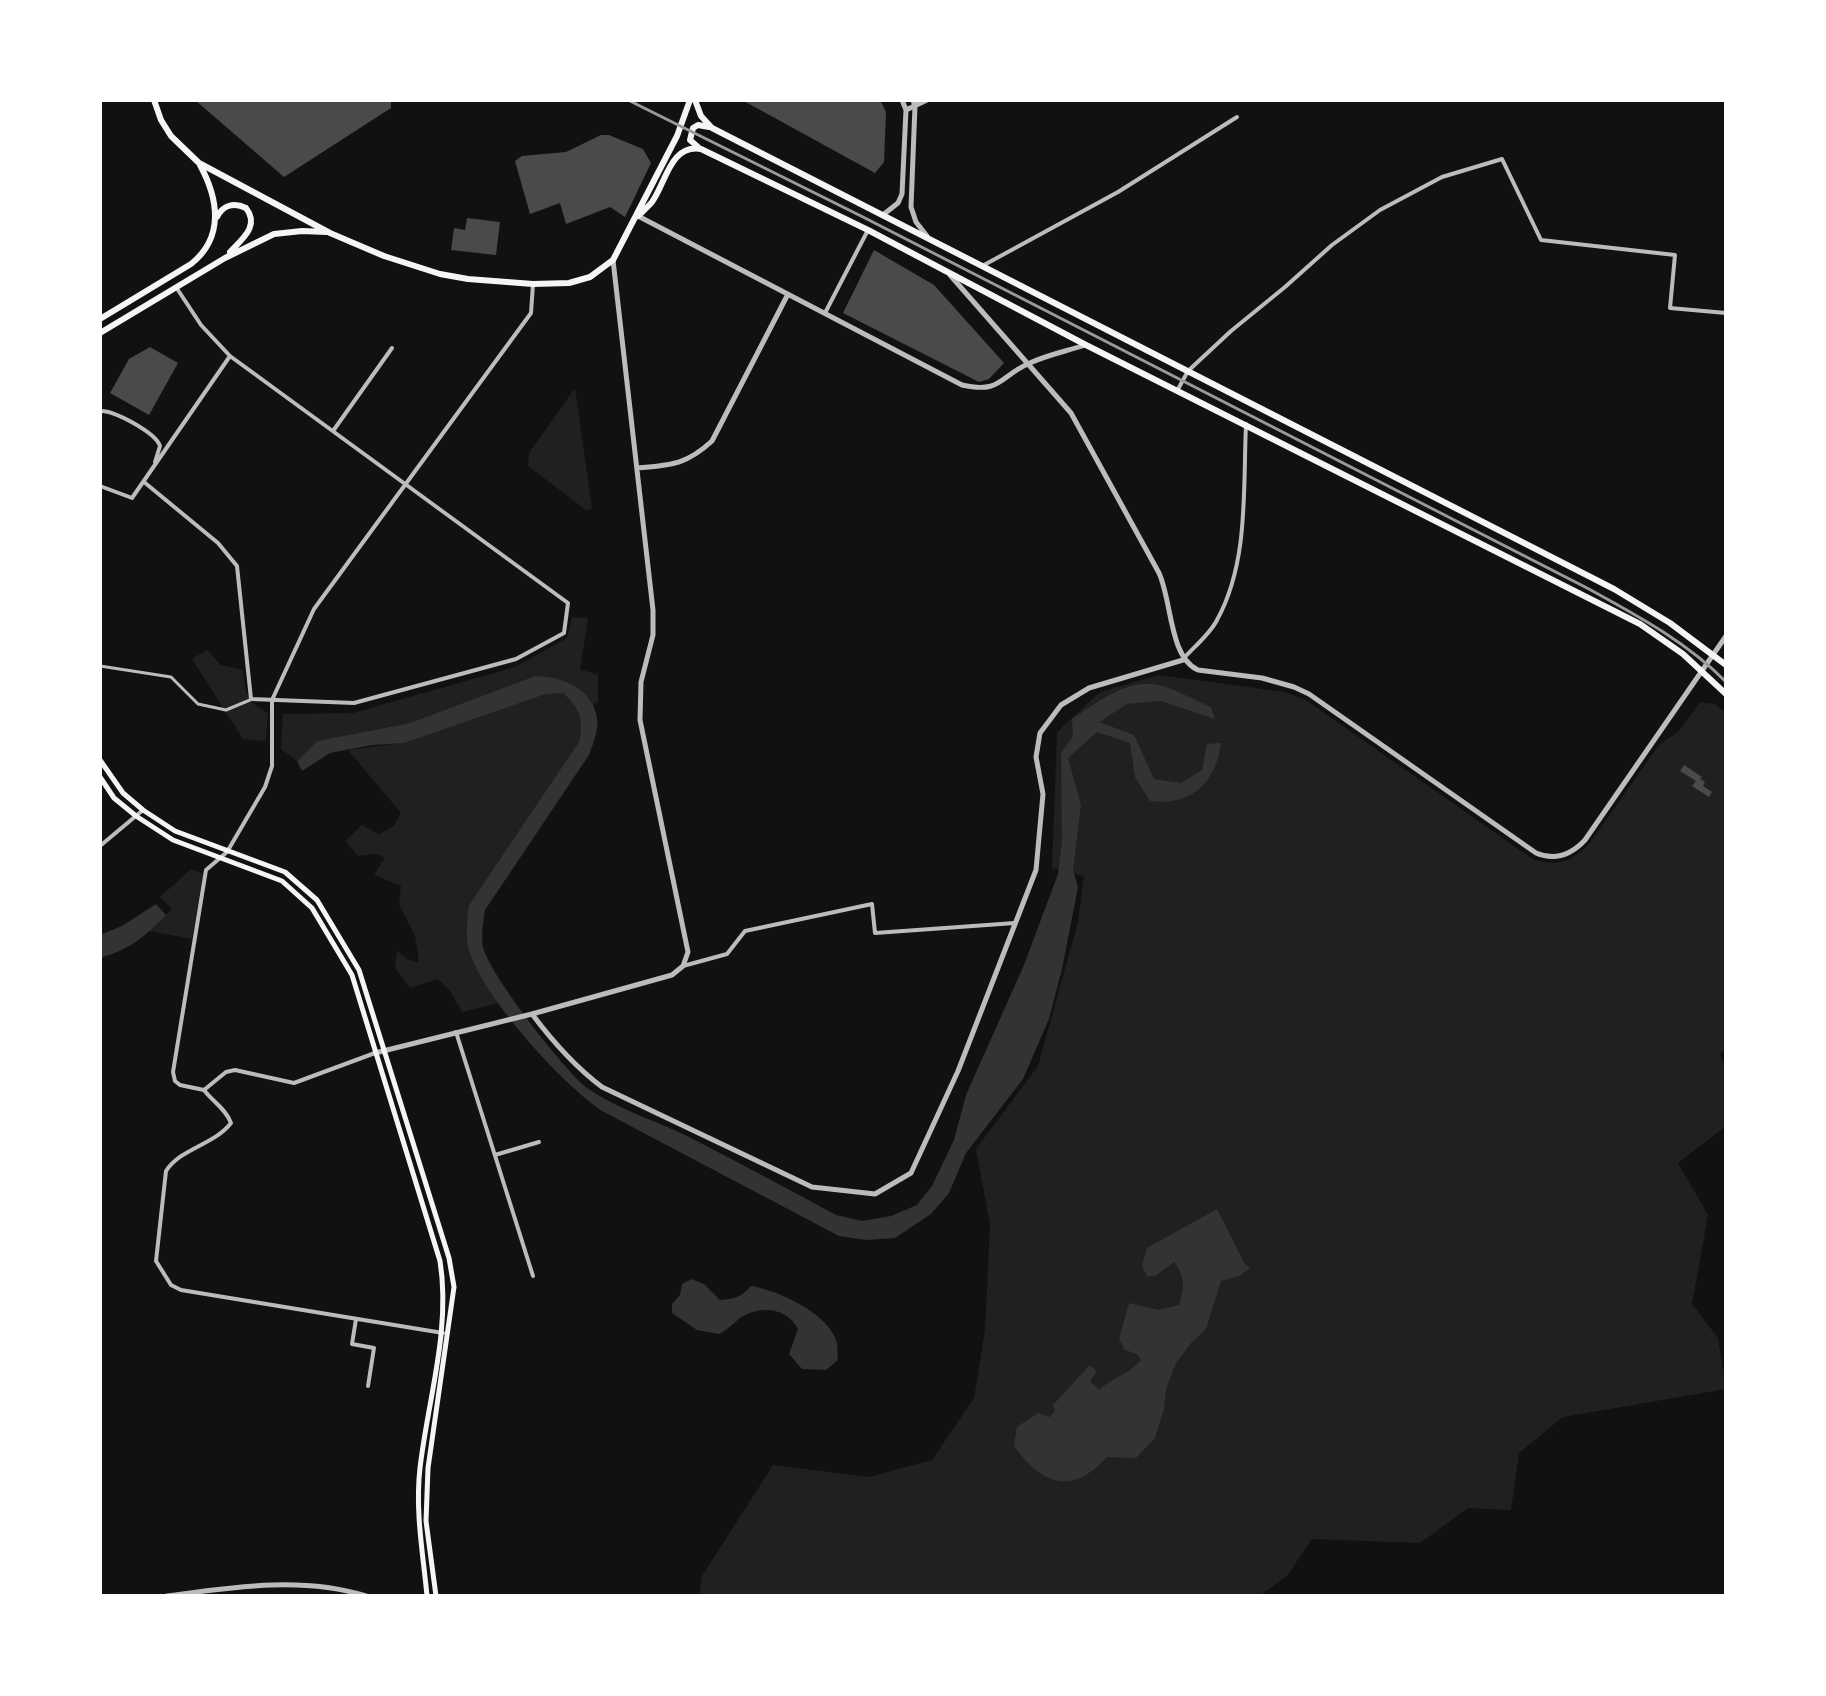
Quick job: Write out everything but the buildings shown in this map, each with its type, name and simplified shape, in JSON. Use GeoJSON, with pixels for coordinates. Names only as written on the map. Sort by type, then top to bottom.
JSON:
{"type":"FeatureCollection","features":[{"type":"Feature","properties":{"kind":"main road"},"geometry":{"type":"LineString","coordinates":[[154,100],[171,136],[199,163],[330,233],[384,256],[440,274],[533,284],[569,283],[590,277],[613,260],[638,216],[693,100]]}},
{"type":"Feature","properties":{"kind":"main road"},"geometry":{"type":"LineString","coordinates":[[693,100],[712,128]]}},
{"type":"Feature","properties":{"kind":"main road"},"geometry":{"type":"LineString","coordinates":[[1726,665],[1670,623],[1614,589],[884,214],[712,128],[698,125],[693,128],[690,140],[701,149],[944,268],[1086,345],[1640,624],[1702,670],[1726,694]]}},
{"type":"Feature","properties":{"kind":"main road"},"geometry":{"type":"LineString","coordinates":[[638,216],[651,203],[676,157],[688,149],[701,149]]}},
{"type":"Feature","properties":{"kind":"main road"},"geometry":{"type":"LineString","coordinates":[[199,163],[216,202],[214,226]]}},
{"type":"Feature","properties":{"kind":"main road"},"geometry":{"type":"LineString","coordinates":[[100,319],[198,259],[207,246],[218,214],[227,206],[242,206],[251,216],[251,226],[225,258]]}},
{"type":"Feature","properties":{"kind":"main road"},"geometry":{"type":"LineString","coordinates":[[100,333],[225,258],[274,234],[302,231],[330,233]]}},
{"type":"Feature","properties":{"kind":"main road"},"geometry":{"type":"LineString","coordinates":[[100,760],[123,793],[175,831],[285,872],[317,900],[359,970],[449,1258],[454,1287],[428,1482],[426,1521],[436,1596]]}},
{"type":"Feature","properties":{"kind":"main road"},"geometry":{"type":"LineString","coordinates":[[100,777],[114,798],[173,840],[282,881],[312,908],[352,975],[440,1261],[445,1291],[420,1470],[418,1523],[427,1596]]}},
{"type":"Feature","properties":{"kind":"street"},"geometry":{"type":"LineString","coordinates":[[884,214],[898,203],[902,194],[906,110],[903,100]]}},
{"type":"Feature","properties":{"kind":"street"},"geometry":{"type":"LineString","coordinates":[[906,110],[914,103],[927,100]]}},
{"type":"Feature","properties":{"kind":"street"},"geometry":{"type":"LineString","coordinates":[[914,103],[911,207],[916,222],[927,236]]}},
{"type":"Feature","properties":{"kind":"street"},"geometry":{"type":"LineString","coordinates":[[984,265],[1118,192],[1237,117]]}},
{"type":"Feature","properties":{"kind":"street"},"geometry":{"type":"LineString","coordinates":[[1177,391],[1188,371],[1231,331],[1332,245],[1380,210],[1442,177],[1502,159],[1541,240],[1675,255],[1670,308],[1726,313]]}},
{"type":"Feature","properties":{"kind":"street"},"geometry":{"type":"LineString","coordinates":[[638,216],[962,385],[981,389],[997,385],[1028,363],[1086,345]]}},
{"type":"Feature","properties":{"kind":"street"},"geometry":{"type":"LineString","coordinates":[[825,313],[868,230]]}},
{"type":"Feature","properties":{"kind":"street"},"geometry":{"type":"LineString","coordinates":[[613,260],[653,610],[653,635],[641,682],[640,720],[688,952],[683,966]]}},
{"type":"Feature","properties":{"kind":"street"},"geometry":{"type":"LineString","coordinates":[[944,268],[1071,413],[1159,573],[1183,660],[1198,670],[1262,678],[1309,694],[1536,853],[1553,857],[1572,852],[1585,840],[1726,636]]}},
{"type":"Feature","properties":{"kind":"street"},"geometry":{"type":"LineString","coordinates":[[449,1334],[181,1290],[171,1285],[156,1261],[166,1171],[172,1162],[224,1133],[231,1123],[228,1113],[214,1104],[204,1090],[180,1085],[175,1081],[173,1072],[206,870],[227,852],[265,787],[272,766],[272,700],[314,609],[531,313],[533,284]]}},
{"type":"Feature","properties":{"kind":"street"},"geometry":{"type":"LineString","coordinates":[[100,666],[171,677],[198,704],[226,710],[251,699],[354,703],[516,659],[564,633],[568,603],[230,356],[201,325],[176,287]]}},
{"type":"Feature","properties":{"kind":"street"},"geometry":{"type":"LineString","coordinates":[[637,468],[674,465],[695,457],[712,441],[788,294]]}},
{"type":"Feature","properties":{"kind":"street"},"geometry":{"type":"LineString","coordinates":[[333,431],[392,348]]}},
{"type":"Feature","properties":{"kind":"street"},"geometry":{"type":"LineString","coordinates":[[100,486],[132,498],[230,356]]}},
{"type":"Feature","properties":{"kind":"street"},"geometry":{"type":"LineString","coordinates":[[100,411],[112,412],[158,439],[159,450],[153,467]]}},
{"type":"Feature","properties":{"kind":"street"},"geometry":{"type":"LineString","coordinates":[[532,1014],[564,1054],[602,1087],[812,1187],[875,1194],[911,1173],[958,1071],[1036,870],[1043,794],[1036,757],[1040,733],[1061,705],[1089,688],[1183,660],[1216,623],[1234,583],[1241,540],[1246,424]]}},
{"type":"Feature","properties":{"kind":"street"},"geometry":{"type":"LineString","coordinates":[[144,482],[218,543],[237,566],[251,699]]}},
{"type":"Feature","properties":{"kind":"street"},"geometry":{"type":"LineString","coordinates":[[100,846],[143,810]]}},
{"type":"Feature","properties":{"kind":"street"},"geometry":{"type":"LineString","coordinates":[[204,1090],[226,1072],[235,1070],[294,1083],[375,1053],[594,998],[672,975],[683,966],[727,954],[745,931],[872,904],[875,933],[1017,923]]}},
{"type":"Feature","properties":{"kind":"street"},"geometry":{"type":"LineString","coordinates":[[456,1032],[533,1276]]}},
{"type":"Feature","properties":{"kind":"street"},"geometry":{"type":"LineString","coordinates":[[495,1155],[539,1142]]}},
{"type":"Feature","properties":{"kind":"street"},"geometry":{"type":"LineString","coordinates":[[356,1319],[352,1344],[374,1348],[368,1386]]}},
{"type":"Feature","properties":{"kind":"street"},"geometry":{"type":"LineString","coordinates":[[167,1596],[253,1585],[278,1585],[328,1588],[366,1596]]}},
{"type":"Feature","properties":{"kind":"shaded area"},"geometry":{"type":"Polygon","coordinates":[[[575,388],[592,509],[586,510],[528,466],[529,453],[575,388]]]}},
{"type":"Feature","properties":{"kind":"shaded area"},"geometry":{"type":"Polygon","coordinates":[[[572,617],[588,618],[580,669],[598,675],[598,702],[593,705],[590,699],[535,676],[410,723],[317,741],[297,761],[281,749],[283,714],[353,713],[515,667],[567,638],[572,617]]]}},
{"type":"Feature","properties":{"kind":"shaded area"},"geometry":{"type":"Polygon","coordinates":[[[207,650],[221,665],[243,670],[248,696],[268,713],[266,741],[243,739],[192,659],[207,650]]]}},
{"type":"Feature","properties":{"kind":"shaded area"},"geometry":{"type":"Polygon","coordinates":[[[1159,675],[1285,692],[1306,700],[1534,860],[1551,863],[1570,859],[1589,844],[1659,745],[1680,730],[1700,702],[1715,704],[1726,713],[1726,1050],[1720,1054],[1726,1069],[1726,1126],[1678,1163],[1708,1215],[1692,1304],[1718,1338],[1726,1389],[1563,1417],[1519,1453],[1511,1510],[1468,1508],[1420,1543],[1312,1539],[1287,1576],[1259,1596],[699,1596],[702,1576],[773,1465],[869,1477],[932,1460],[974,1398],[985,1330],[990,1225],[976,1149],[1038,1066],[1078,922],[1084,876],[1052,868],[1057,732],[1100,692],[1159,675]]]}},
{"type":"Feature","properties":{"kind":"shaded area"},"geometry":{"type":"Polygon","coordinates":[[[535,676],[565,681],[582,692],[594,708],[597,727],[589,755],[485,910],[482,933],[488,960],[512,999],[546,1043],[587,1088],[625,1109],[691,1138],[836,1215],[862,1221],[891,1216],[917,1205],[932,1186],[954,1140],[966,1095],[1024,965],[1058,874],[1062,841],[1061,753],[1073,736],[1072,719],[1124,688],[1158,685],[1211,707],[1215,719],[1161,701],[1127,704],[1099,722],[1134,735],[1154,779],[1181,783],[1202,770],[1207,744],[1221,743],[1214,770],[1199,789],[1178,800],[1165,802],[1150,801],[1135,777],[1130,743],[1097,732],[1068,758],[1081,805],[1073,870],[1078,887],[1049,1019],[1023,1079],[966,1153],[949,1193],[931,1214],[895,1238],[866,1240],[839,1236],[602,1111],[566,1081],[527,1040],[479,973],[467,942],[469,905],[579,742],[579,715],[563,693],[546,694],[404,743],[330,753],[302,771],[297,761],[317,741],[410,723],[535,676]]]}},
{"type":"Feature","properties":{"kind":"shaded area"},"geometry":{"type":"Polygon","coordinates":[[[563,693],[579,715],[579,743],[469,905],[469,952],[499,1003],[462,1012],[450,991],[438,979],[410,988],[395,968],[397,951],[419,963],[415,935],[399,905],[401,886],[374,875],[385,858],[376,854],[358,856],[345,841],[362,825],[379,834],[394,826],[401,813],[348,750],[401,743],[546,694],[563,693]]]}},
{"type":"Feature","properties":{"kind":"shaded area"},"geometry":{"type":"Polygon","coordinates":[[[191,869],[203,874],[192,939],[149,931],[172,909],[160,897],[191,869]]]}},
{"type":"Feature","properties":{"kind":"shaded area"},"geometry":{"type":"Polygon","coordinates":[[[156,904],[166,915],[158,923],[129,946],[100,958],[100,935],[122,926],[156,904]]]}},
{"type":"Feature","properties":{"kind":"shaded area"},"geometry":{"type":"Polygon","coordinates":[[[1217,1209],[1244,1263],[1250,1268],[1239,1276],[1221,1281],[1206,1329],[1176,1363],[1166,1389],[1164,1409],[1155,1438],[1136,1458],[1107,1457],[1082,1477],[1070,1481],[1058,1481],[1035,1470],[1014,1446],[1017,1427],[1038,1413],[1050,1417],[1055,1411],[1053,1405],[1090,1365],[1097,1371],[1090,1381],[1099,1390],[1141,1360],[1137,1354],[1125,1350],[1119,1339],[1129,1303],[1158,1310],[1179,1305],[1183,1288],[1174,1262],[1155,1276],[1147,1276],[1142,1266],[1147,1248],[1217,1209]]]}},
{"type":"Feature","properties":{"kind":"shaded area"},"geometry":{"type":"Polygon","coordinates":[[[691,1279],[704,1284],[720,1300],[737,1297],[751,1286],[800,1304],[831,1330],[837,1342],[838,1360],[826,1370],[802,1369],[789,1354],[798,1329],[787,1316],[772,1310],[748,1314],[719,1334],[697,1330],[672,1313],[672,1304],[680,1295],[682,1284],[691,1279]]]}},
{"type":"Feature","properties":{"kind":"railway"},"geometry":{"type":"LineString","coordinates":[[628,100],[1587,588],[1678,642],[1726,682]]}}]}
